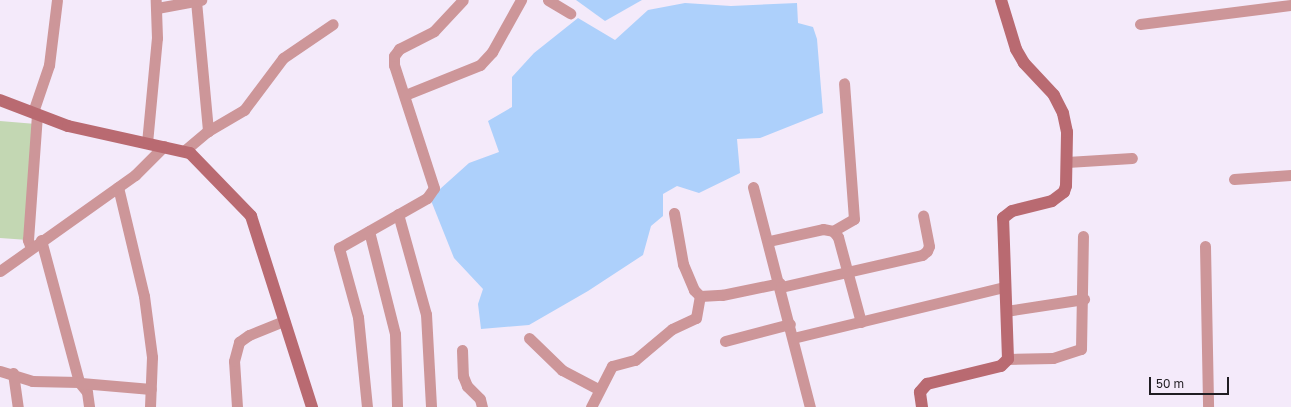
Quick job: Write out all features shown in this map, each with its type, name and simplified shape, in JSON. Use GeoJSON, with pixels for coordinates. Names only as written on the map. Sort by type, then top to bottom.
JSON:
{"type":"FeatureCollection","features":[{"type":"Feature","properties":{"kind":"street"},"geometry":{"type":"LineString","coordinates":[[31,248],[28,240],[35,113],[49,65],[57,0]]}},
{"type":"Feature","properties":{"kind":"street"},"geometry":{"type":"LineString","coordinates":[[147,143],[157,38],[157,4],[198,0],[208,131]]}},
{"type":"Feature","properties":{"kind":"street"},"geometry":{"type":"LineString","coordinates":[[367,407],[358,317],[339,252],[343,244],[427,198],[434,188],[394,56],[399,49],[434,31],[463,0]]}},
{"type":"Feature","properties":{"kind":"street"},"geometry":{"type":"LineString","coordinates":[[406,95],[480,65],[492,52],[521,0]]}},
{"type":"Feature","properties":{"kind":"street"},"geometry":{"type":"LineString","coordinates":[[548,0],[570,13]]}},
{"type":"Feature","properties":{"kind":"street"},"geometry":{"type":"LineString","coordinates":[[1001,0],[1016,49],[1024,63],[1054,95],[1063,113],[1067,162],[1064,192],[1052,201],[1012,211],[1003,218],[1004,287],[1008,359]]}},
{"type":"Feature","properties":{"kind":"street"},"geometry":{"type":"LineString","coordinates":[[1140,24],[1291,5]]}},
{"type":"Feature","properties":{"kind":"street"},"geometry":{"type":"LineString","coordinates":[[184,151],[208,131],[244,110],[283,58],[333,24]]}},
{"type":"Feature","properties":{"kind":"street"},"geometry":{"type":"LineString","coordinates":[[833,231],[854,219],[844,83]]}},
{"type":"Feature","properties":{"kind":"street"},"geometry":{"type":"LineString","coordinates":[[0,100],[68,126],[164,146],[190,153],[251,216],[312,407]]}},
{"type":"Feature","properties":{"kind":"street"},"geometry":{"type":"LineString","coordinates":[[0,271],[41,240],[118,187],[164,146]]}},
{"type":"Feature","properties":{"kind":"street"},"geometry":{"type":"LineString","coordinates":[[1067,162],[1132,158]]}},
{"type":"Feature","properties":{"kind":"street"},"geometry":{"type":"LineString","coordinates":[[1234,179],[1291,175]]}},
{"type":"Feature","properties":{"kind":"street"},"geometry":{"type":"LineString","coordinates":[[118,187],[144,296],[152,357],[152,389],[150,407]]}},
{"type":"Feature","properties":{"kind":"street"},"geometry":{"type":"LineString","coordinates":[[753,187],[781,285],[810,407]]}},
{"type":"Feature","properties":{"kind":"street"},"geometry":{"type":"LineString","coordinates":[[674,213],[683,264],[694,290],[700,296],[722,295],[848,274],[927,252],[923,216]]}},
{"type":"Feature","properties":{"kind":"street"},"geometry":{"type":"LineString","coordinates":[[398,214],[426,314],[431,407]]}},
{"type":"Feature","properties":{"kind":"street"},"geometry":{"type":"LineString","coordinates":[[769,241],[823,229],[833,231],[838,237],[861,322]]}},
{"type":"Feature","properties":{"kind":"street"},"geometry":{"type":"LineString","coordinates":[[369,230],[395,334],[397,407]]}},
{"type":"Feature","properties":{"kind":"street"},"geometry":{"type":"LineString","coordinates":[[922,407],[920,392],[927,384],[1001,366],[1008,359],[1053,358],[1081,349],[1084,299],[1083,236]]}},
{"type":"Feature","properties":{"kind":"street"},"geometry":{"type":"LineString","coordinates":[[41,240],[80,382],[87,392],[89,407]]}},
{"type":"Feature","properties":{"kind":"street"},"geometry":{"type":"LineString","coordinates":[[1205,246],[1208,407]]}},
{"type":"Feature","properties":{"kind":"street"},"geometry":{"type":"LineString","coordinates":[[793,338],[1004,287]]}},
{"type":"Feature","properties":{"kind":"street"},"geometry":{"type":"LineString","coordinates":[[591,407],[598,390],[612,366],[634,360],[672,329],[696,318],[700,296]]}},
{"type":"Feature","properties":{"kind":"street"},"geometry":{"type":"LineString","coordinates":[[1006,311],[1084,299]]}},
{"type":"Feature","properties":{"kind":"street"},"geometry":{"type":"LineString","coordinates":[[237,407],[234,361],[239,342],[249,335],[284,320]]}},
{"type":"Feature","properties":{"kind":"street"},"geometry":{"type":"LineString","coordinates":[[725,340],[790,324]]}},
{"type":"Feature","properties":{"kind":"street"},"geometry":{"type":"LineString","coordinates":[[529,338],[562,370],[598,390]]}},
{"type":"Feature","properties":{"kind":"street"},"geometry":{"type":"LineString","coordinates":[[462,350],[463,376],[467,386],[480,399],[482,407]]}},
{"type":"Feature","properties":{"kind":"street"},"geometry":{"type":"LineString","coordinates":[[0,371],[13,373],[32,381],[80,382],[152,389]]}},
{"type":"Feature","properties":{"kind":"street"},"geometry":{"type":"LineString","coordinates":[[13,373],[18,407]]}},
{"type":"Feature","properties":{"kind":"green space"},"geometry":{"type":"Polygon","coordinates":[[[0,121],[36,124],[28,240],[0,238],[0,121]]]}},
{"type":"Feature","properties":{"kind":"water"},"geometry":{"type":"Polygon","coordinates":[[[576,0],[642,0],[605,21],[576,0]]]}},
{"type":"Feature","properties":{"kind":"water"},"geometry":{"type":"Polygon","coordinates":[[[685,3],[731,6],[797,3],[798,23],[813,27],[817,39],[823,113],[760,138],[737,139],[740,173],[699,193],[677,186],[663,194],[663,216],[651,226],[643,255],[588,291],[529,325],[481,329],[478,304],[483,289],[454,258],[430,198],[469,163],[499,152],[488,121],[512,107],[512,77],[534,53],[578,18],[615,40],[648,10],[685,3]]]}}]}
